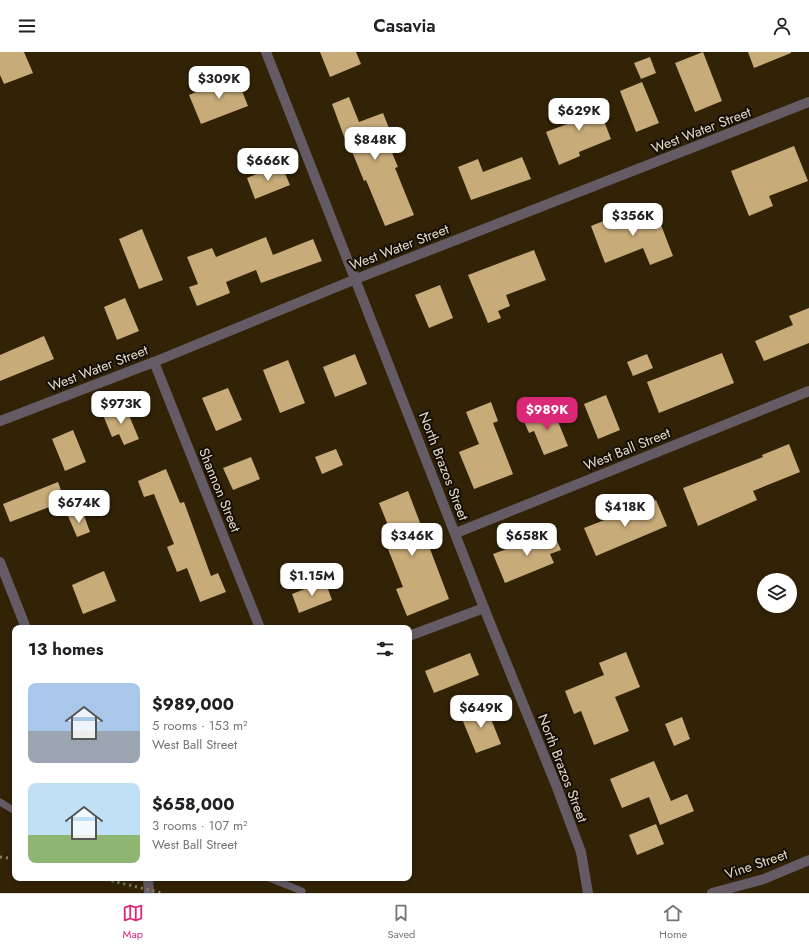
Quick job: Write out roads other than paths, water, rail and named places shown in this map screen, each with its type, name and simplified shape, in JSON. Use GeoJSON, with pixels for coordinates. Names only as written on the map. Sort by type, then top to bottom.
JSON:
{"type":"FeatureCollection","features":[{"type":"Feature","properties":{"kind":"street","name":"North Brazos Street"},"geometry":{"type":"LineString","coordinates":[[266,52],[581,852],[588,893]]}},
{"type":"Feature","properties":{"kind":"street","name":"West Water Street"},"geometry":{"type":"LineString","coordinates":[[0,421],[154,362],[356,279],[809,102]]}},
{"type":"Feature","properties":{"kind":"street","name":"Shannon Street"},"geometry":{"type":"LineString","coordinates":[[154,362],[259,625]]}},
{"type":"Feature","properties":{"kind":"street","name":"West Ball Street"},"geometry":{"type":"LineString","coordinates":[[456,533],[809,391]]}},
{"type":"Feature","properties":{"kind":"street"},"geometry":{"type":"LineString","coordinates":[[0,562],[25,625]]}},
{"type":"Feature","properties":{"kind":"street"},"geometry":{"type":"LineString","coordinates":[[412,635],[484,608]]}},
{"type":"Feature","properties":{"kind":"street","name":"Vine Street"},"geometry":{"type":"LineString","coordinates":[[712,893],[764,879],[809,860]]}},
{"type":"Feature","properties":{"kind":"street"},"geometry":{"type":"LineString","coordinates":[[148,881],[149,893]]}},
{"type":"Feature","properties":{"kind":"lane"},"geometry":{"type":"LineString","coordinates":[[0,802],[12,809]]}},
{"type":"Feature","properties":{"kind":"lane"},"geometry":{"type":"LineString","coordinates":[[277,881],[302,891]]}},
{"type":"Feature","properties":{"kind":"railway"},"geometry":{"type":"LineString","coordinates":[[0,857],[12,859]]}},
{"type":"Feature","properties":{"kind":"railway"},"geometry":{"type":"LineString","coordinates":[[112,881],[162,893]]}}]}
